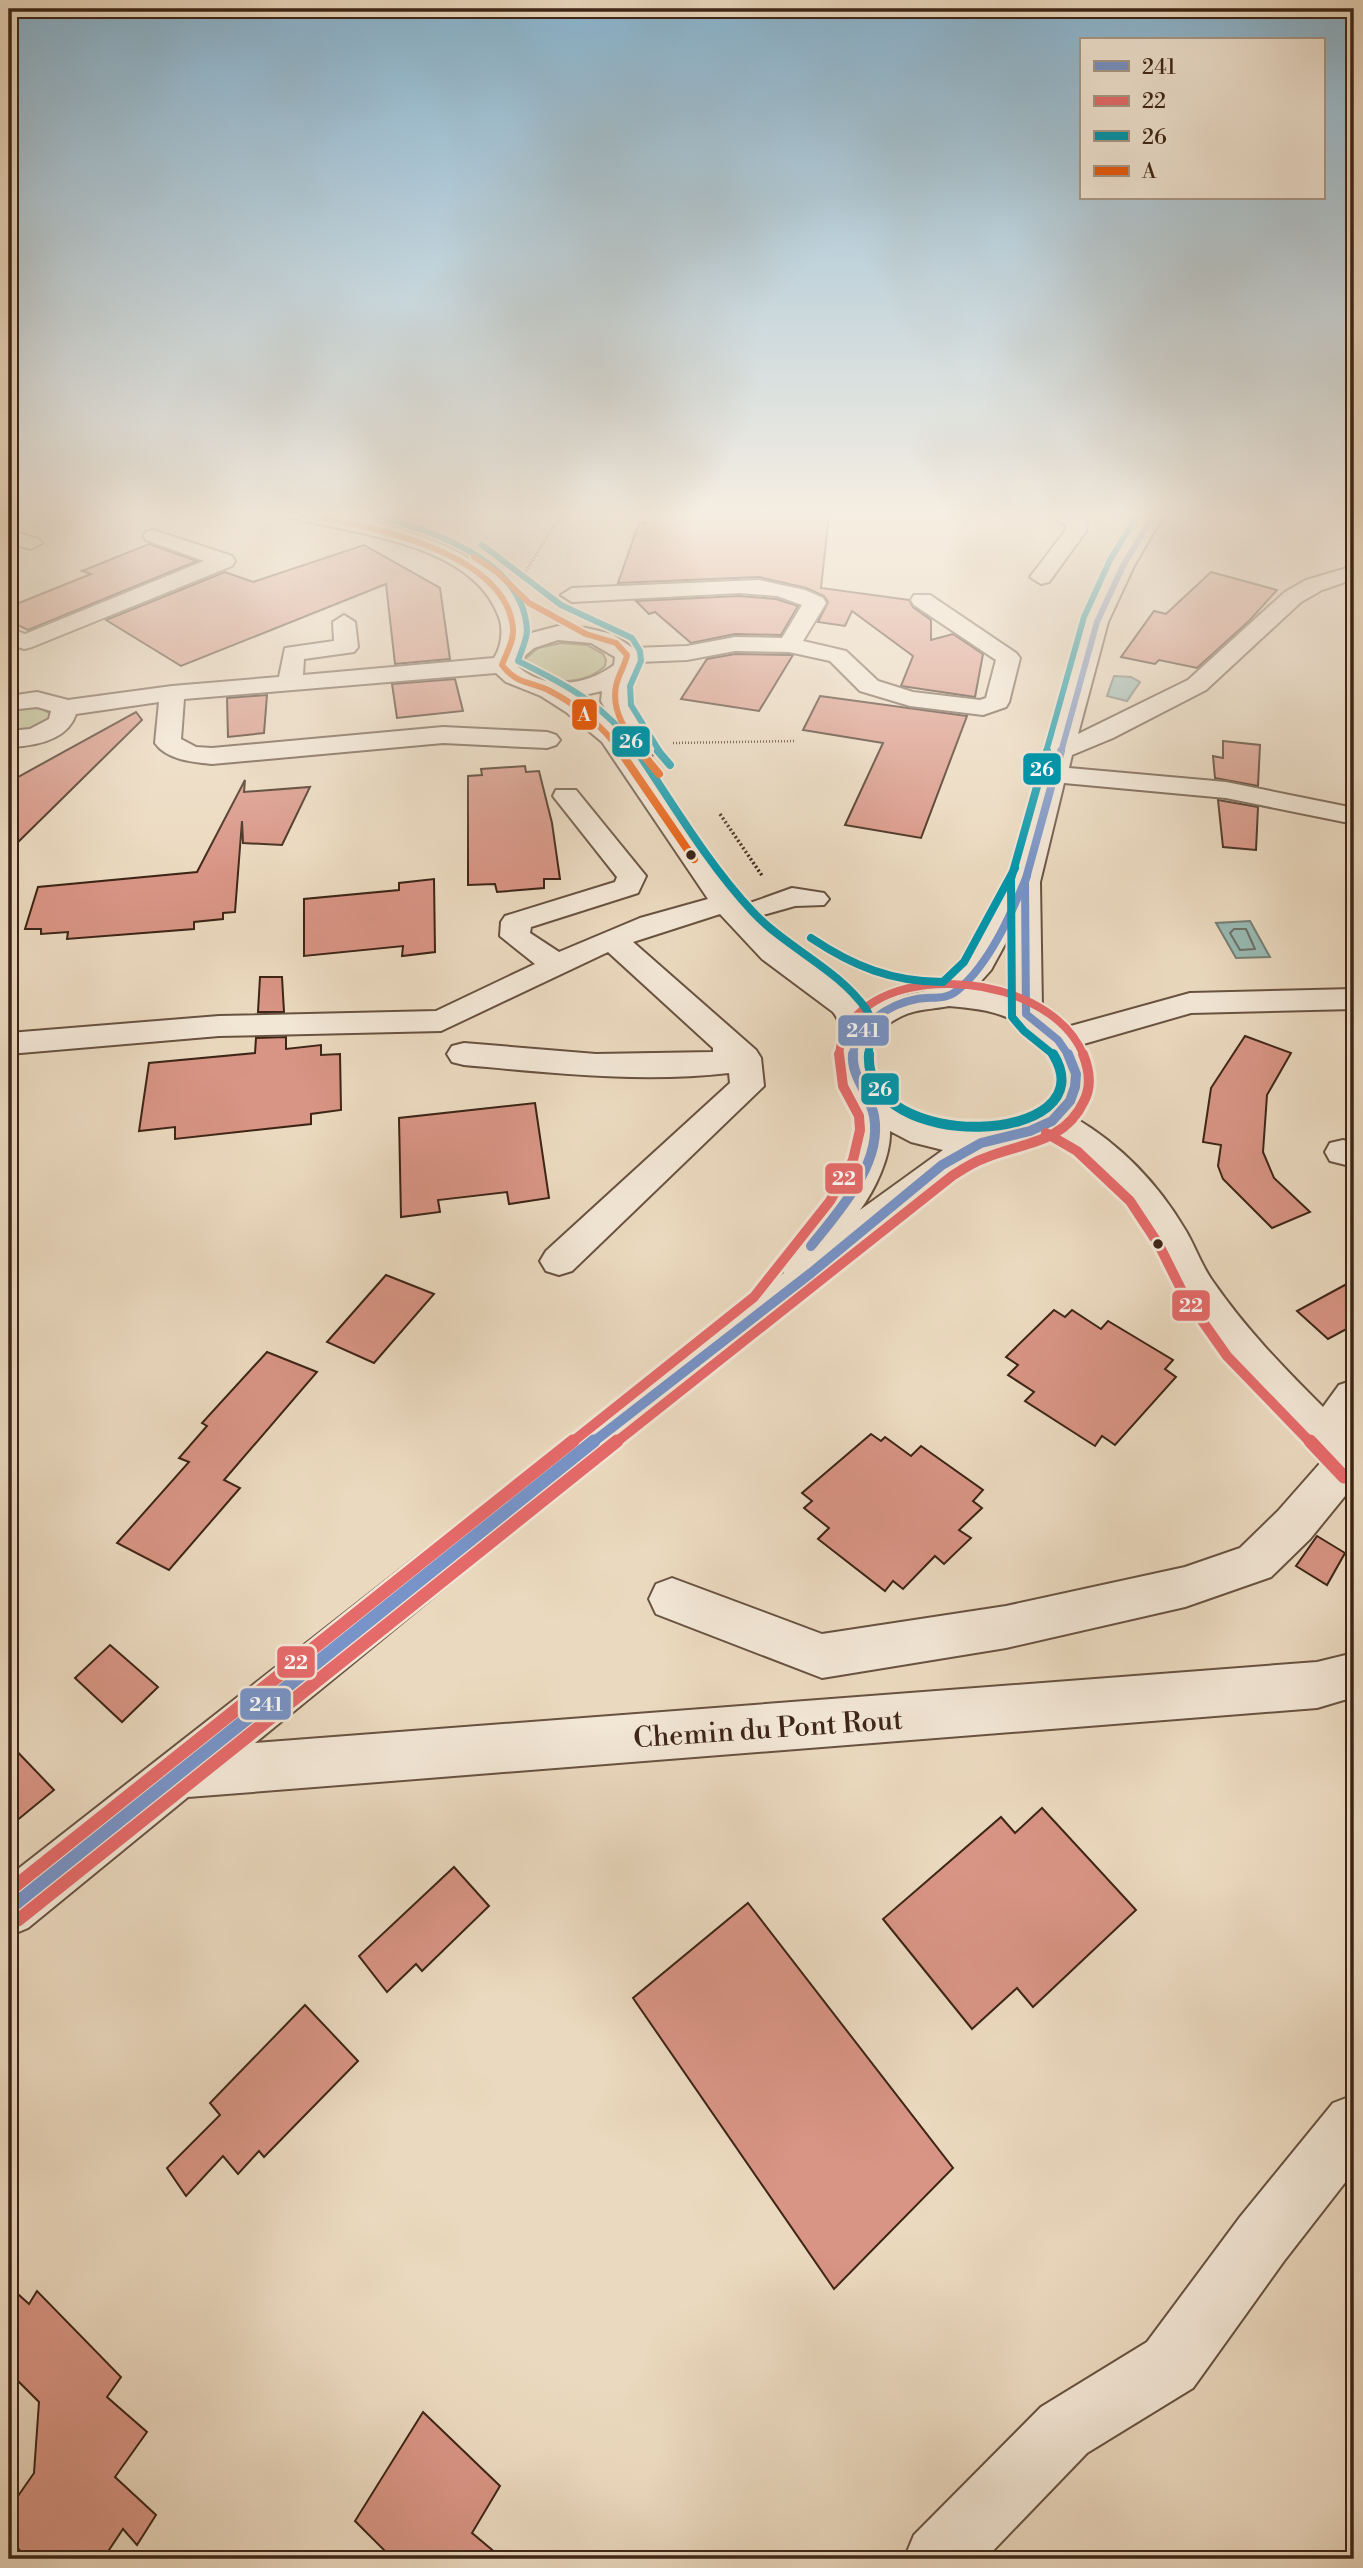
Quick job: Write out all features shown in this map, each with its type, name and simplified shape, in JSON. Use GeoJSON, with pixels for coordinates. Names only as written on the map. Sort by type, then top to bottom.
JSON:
{"type":"FeatureCollection","features":[{"type":"Feature","properties":{"kind":"street"},"geometry":{"type":"LineString","coordinates":[[9,635],[24,642],[44,634]]}},
{"type":"Feature","properties":{"kind":"street"},"geometry":{"type":"LineString","coordinates":[[290,683],[293,653],[346,647],[345,634]]}},
{"type":"Feature","properties":{"kind":"street"},"geometry":{"type":"LineString","coordinates":[[511,634],[506,658],[509,673],[527,685],[547,689],[585,688],[622,666],[735,644],[789,645],[838,656],[869,686],[910,699],[984,708],[997,702],[1008,659],[971,634]]}},
{"type":"Feature","properties":{"kind":"street"},"geometry":{"type":"LineString","coordinates":[[9,703],[43,700],[64,708],[506,658],[538,638],[555,634]]}},
{"type":"Feature","properties":{"kind":"street"},"geometry":{"type":"LineString","coordinates":[[547,689],[575,707],[611,737],[726,903],[774,952],[844,1005],[856,1020],[856,1040],[851,1061],[857,1083],[873,1104],[894,1120],[920,1132],[951,1140],[983,1142],[1021,1136],[1053,1121],[1069,1103],[1076,1082],[1073,1060],[1060,1040],[1026,1014],[989,1001],[886,995],[848,981],[795,943],[763,895],[637,744],[612,701],[622,666],[616,643],[582,634]]}},
{"type":"Feature","properties":{"kind":"street"},"geometry":{"type":"LineString","coordinates":[[789,645],[796,634]]}},
{"type":"Feature","properties":{"kind":"street"},"geometry":{"type":"LineString","coordinates":[[856,1040],[867,1024],[885,1011],[939,997],[975,970],[1025,882],[1095,634]]}},
{"type":"Feature","properties":{"kind":"street"},"geometry":{"type":"LineString","coordinates":[[1057,762],[1104,733],[1197,685],[1253,634]]}},
{"type":"Feature","properties":{"kind":"street"},"geometry":{"type":"LineString","coordinates":[[172,694],[169,743],[191,754],[212,755],[443,735],[547,740]]}},
{"type":"Feature","properties":{"kind":"street"},"geometry":{"type":"LineString","coordinates":[[9,739],[27,738],[52,729],[65,716],[64,708]]}},
{"type":"Feature","properties":{"kind":"street"},"geometry":{"type":"LineString","coordinates":[[1057,762],[1226,790],[1354,816]]}},
{"type":"Feature","properties":{"kind":"street"},"geometry":{"type":"LineString","coordinates":[[555,964],[515,936],[516,922],[628,887],[632,876],[566,796]]}},
{"type":"Feature","properties":{"kind":"street"},"geometry":{"type":"LineString","coordinates":[[1025,882],[1026,1014]]}},
{"type":"Feature","properties":{"kind":"street"},"geometry":{"type":"LineString","coordinates":[[763,895],[814,899]]}},
{"type":"Feature","properties":{"kind":"street"},"geometry":{"type":"LineString","coordinates":[[9,1044],[219,1026],[442,1021],[555,964],[612,940],[651,924],[726,903]]}},
{"type":"Feature","properties":{"kind":"street"},"geometry":{"type":"LineString","coordinates":[[559,1261],[747,1086],[744,1058],[612,940]]}},
{"type":"Feature","properties":{"kind":"street"},"geometry":{"type":"LineString","coordinates":[[1060,1040],[1190,1003],[1354,999]]}},
{"type":"Feature","properties":{"kind":"street"},"geometry":{"type":"LineString","coordinates":[[464,1054],[584,1065],[677,1068],[728,1062],[730,1045]]}},
{"type":"Feature","properties":{"kind":"street"},"geometry":{"type":"LineString","coordinates":[[764,1307],[853,1193],[873,1143],[873,1104]]}},
{"type":"Feature","properties":{"kind":"street"},"geometry":{"type":"LineString","coordinates":[[1053,1121],[1085,1140],[1141,1192],[1171,1238],[1196,1288],[1238,1347],[1342,1455]]}},
{"type":"Feature","properties":{"kind":"street"},"geometry":{"type":"LineString","coordinates":[[9,1909],[764,1307],[814,1271],[935,1171],[983,1142]]}},
{"type":"Feature","properties":{"kind":"street"},"geometry":{"type":"LineString","coordinates":[[672,1599],[822,1656],[1006,1627],[1185,1587],[1255,1563],[1294,1525],[1342,1455],[1354,1397]]}},
{"type":"Feature","properties":{"kind":"street","name":"Chemin du Pont Rout"},"geometry":{"type":"LineString","coordinates":[[181,1773],[1317,1685],[1354,1675]]}},
{"type":"Feature","properties":{"kind":"street"},"geometry":{"type":"LineString","coordinates":[[938,2559],[1064,2430],[1170,2365],[1262,2239],[1354,2124]]}},
{"type":"Feature","properties":{"kind":"path"},"geometry":{"type":"LineString","coordinates":[[637,744],[796,741]]}},
{"type":"Feature","properties":{"kind":"path"},"geometry":{"type":"LineString","coordinates":[[720,814],[763,895]]}},
{"type":"Feature","properties":{"kind":"green space"},"geometry":{"type":"Polygon","coordinates":[[[561,643],[587,645],[603,654],[605,666],[588,677],[567,681],[546,679],[528,671],[525,659],[538,648],[561,643]]]}},
{"type":"Feature","properties":{"kind":"green space"},"geometry":{"type":"Polygon","coordinates":[[[35,706],[50,713],[48,721],[37,728],[9,731],[9,711],[35,706]]]}},
{"type":"Feature","properties":{"kind":"water"},"geometry":{"type":"Polygon","coordinates":[[[1114,676],[1131,677],[1140,682],[1127,701],[1107,696],[1114,676]]]}},
{"type":"Feature","properties":{"kind":"water"},"geometry":{"type":"Polygon","coordinates":[[[1250,921],[1270,957],[1236,958],[1216,923],[1250,921]]]}},
{"type":"Feature","properties":{"kind":"building"},"geometry":{"type":"Polygon","coordinates":[[[129,634],[261,634],[181,666],[129,634]]]}},
{"type":"Feature","properties":{"kind":"building"},"geometry":{"type":"Polygon","coordinates":[[[392,634],[446,634],[450,659],[395,664],[392,634]]]}},
{"type":"Feature","properties":{"kind":"building"},"geometry":{"type":"Polygon","coordinates":[[[680,634],[782,634],[735,634],[691,643],[680,634]]]}},
{"type":"Feature","properties":{"kind":"building"},"geometry":{"type":"Polygon","coordinates":[[[883,634],[931,634],[931,640],[953,634],[983,654],[975,697],[901,686],[913,656],[883,634]]]}},
{"type":"Feature","properties":{"kind":"building"},"geometry":{"type":"Polygon","coordinates":[[[1138,634],[1235,634],[1197,668],[1159,660],[1155,664],[1121,657],[1138,634]]]}},
{"type":"Feature","properties":{"kind":"building"},"geometry":{"type":"Polygon","coordinates":[[[735,654],[793,655],[759,711],[681,699],[707,659],[735,654]]]}},
{"type":"Feature","properties":{"kind":"building"},"geometry":{"type":"Polygon","coordinates":[[[455,679],[463,711],[397,718],[392,684],[455,679]]]}},
{"type":"Feature","properties":{"kind":"building"},"geometry":{"type":"Polygon","coordinates":[[[267,695],[264,733],[228,737],[227,698],[267,695]]]}},
{"type":"Feature","properties":{"kind":"building"},"geometry":{"type":"Polygon","coordinates":[[[820,696],[967,716],[921,838],[845,825],[883,743],[803,730],[820,696]]]}},
{"type":"Feature","properties":{"kind":"building"},"geometry":{"type":"Polygon","coordinates":[[[136,712],[142,720],[9,851],[9,782],[136,712]]]}},
{"type":"Feature","properties":{"kind":"building"},"geometry":{"type":"Polygon","coordinates":[[[1223,741],[1260,745],[1258,786],[1215,778],[1213,756],[1223,758],[1223,741]]]}},
{"type":"Feature","properties":{"kind":"building"},"geometry":{"type":"Polygon","coordinates":[[[525,766],[526,772],[539,771],[552,823],[560,879],[544,879],[544,888],[497,892],[495,884],[468,885],[468,776],[482,775],[481,769],[525,766]]]}},
{"type":"Feature","properties":{"kind":"building"},"geometry":{"type":"Polygon","coordinates":[[[245,780],[244,792],[310,787],[282,845],[243,843],[242,821],[235,912],[223,913],[223,919],[194,922],[194,929],[67,939],[68,932],[41,934],[41,929],[25,929],[38,887],[197,872],[245,780]]]}},
{"type":"Feature","properties":{"kind":"building"},"geometry":{"type":"Polygon","coordinates":[[[1218,800],[1258,807],[1256,850],[1223,847],[1218,800]]]}},
{"type":"Feature","properties":{"kind":"building"},"geometry":{"type":"Polygon","coordinates":[[[434,879],[435,952],[402,956],[403,946],[304,956],[304,899],[399,890],[399,883],[434,879]]]}},
{"type":"Feature","properties":{"kind":"building"},"geometry":{"type":"Polygon","coordinates":[[[260,977],[282,977],[284,1012],[258,1012],[260,977]]]}},
{"type":"Feature","properties":{"kind":"building"},"geometry":{"type":"Polygon","coordinates":[[[1245,1036],[1291,1053],[1267,1095],[1263,1152],[1274,1178],[1310,1212],[1272,1228],[1223,1179],[1218,1166],[1221,1145],[1203,1142],[1211,1088],[1245,1036]]]}},
{"type":"Feature","properties":{"kind":"building"},"geometry":{"type":"Polygon","coordinates":[[[286,1037],[286,1049],[321,1045],[321,1055],[340,1054],[341,1110],[311,1114],[311,1124],[175,1139],[175,1127],[139,1131],[149,1063],[255,1053],[256,1038],[286,1037]]]}},
{"type":"Feature","properties":{"kind":"building"},"geometry":{"type":"Polygon","coordinates":[[[535,1103],[549,1198],[509,1204],[507,1192],[438,1200],[440,1212],[401,1217],[399,1118],[535,1103]]]}},
{"type":"Feature","properties":{"kind":"building"},"geometry":{"type":"Polygon","coordinates":[[[386,1275],[434,1294],[374,1363],[327,1342],[386,1275]]]}},
{"type":"Feature","properties":{"kind":"building"},"geometry":{"type":"Polygon","coordinates":[[[1354,1280],[1354,1325],[1328,1339],[1297,1311],[1354,1280]]]}},
{"type":"Feature","properties":{"kind":"building"},"geometry":{"type":"Polygon","coordinates":[[[1054,1310],[1065,1317],[1072,1310],[1101,1329],[1108,1321],[1173,1360],[1165,1369],[1176,1377],[1115,1445],[1102,1436],[1095,1446],[1025,1401],[1034,1392],[1008,1375],[1018,1365],[1006,1357],[1054,1310]]]}},
{"type":"Feature","properties":{"kind":"building"},"geometry":{"type":"Polygon","coordinates":[[[267,1352],[317,1372],[224,1480],[240,1488],[169,1570],[117,1543],[189,1462],[179,1458],[207,1426],[202,1423],[267,1352]]]}},
{"type":"Feature","properties":{"kind":"building"},"geometry":{"type":"Polygon","coordinates":[[[871,1434],[881,1441],[885,1437],[911,1456],[921,1446],[983,1490],[973,1501],[982,1508],[959,1530],[971,1538],[944,1564],[935,1556],[903,1589],[893,1581],[885,1591],[818,1539],[829,1528],[804,1508],[812,1501],[802,1493],[871,1434]]]}},
{"type":"Feature","properties":{"kind":"building"},"geometry":{"type":"Polygon","coordinates":[[[1317,1536],[1345,1553],[1327,1585],[1296,1566],[1317,1536]]]}},
{"type":"Feature","properties":{"kind":"building"},"geometry":{"type":"Polygon","coordinates":[[[110,1645],[158,1687],[122,1722],[75,1678],[110,1645]]]}},
{"type":"Feature","properties":{"kind":"building"},"geometry":{"type":"Polygon","coordinates":[[[9,1743],[54,1790],[9,1827],[9,1743]]]}},
{"type":"Feature","properties":{"kind":"building"},"geometry":{"type":"Polygon","coordinates":[[[1042,1808],[1136,1910],[1033,2007],[1017,1988],[972,2029],[883,1919],[1001,1817],[1015,1833],[1042,1808]]]}},
{"type":"Feature","properties":{"kind":"building"},"geometry":{"type":"Polygon","coordinates":[[[454,1867],[489,1906],[422,1971],[416,1964],[387,1992],[359,1956],[454,1867]]]}},
{"type":"Feature","properties":{"kind":"building"},"geometry":{"type":"Polygon","coordinates":[[[748,1903],[953,2168],[834,2289],[633,1998],[748,1903]]]}},
{"type":"Feature","properties":{"kind":"building"},"geometry":{"type":"Polygon","coordinates":[[[305,2005],[358,2061],[264,2157],[259,2151],[238,2174],[223,2156],[186,2196],[167,2168],[220,2115],[210,2103],[305,2005]]]}},
{"type":"Feature","properties":{"kind":"building"},"geometry":{"type":"Polygon","coordinates":[[[9,2286],[29,2304],[37,2291],[121,2377],[107,2397],[147,2432],[115,2477],[156,2515],[137,2545],[123,2529],[103,2559],[28,2559],[9,2539],[9,2509],[34,2473],[39,2402],[9,2372],[9,2286]]]}},
{"type":"Feature","properties":{"kind":"building"},"geometry":{"type":"Polygon","coordinates":[[[423,2412],[500,2486],[472,2533],[503,2559],[393,2559],[355,2521],[423,2412]]]}},
{"type":"Feature","properties":{"kind":"transit line","name":"A"},"geometry":{"type":"LineString","coordinates":[[512,634],[502,665],[508,673],[527,685],[547,689],[575,707],[611,737],[694,859]]}},
{"type":"Feature","properties":{"kind":"transit line","name":"26"},"geometry":{"type":"LineString","coordinates":[[526,634],[518,661],[572,687],[621,727],[703,848],[751,910],[779,936],[841,983],[867,1011],[872,1029],[868,1061],[870,1072],[885,1095],[921,1117],[963,1128],[985,1129],[1026,1119],[1048,1105],[1060,1085],[1059,1064],[1054,1055],[1017,1025],[1012,1017],[1011,879],[1079,634]]}},
{"type":"Feature","properties":{"kind":"transit line","name":"A"},"geometry":{"type":"LineString","coordinates":[[586,634],[616,643],[627,655],[617,681],[615,703],[629,736],[659,774]]}},
{"type":"Feature","properties":{"kind":"transit line","name":"26"},"geometry":{"type":"LineString","coordinates":[[627,634],[637,644],[641,656],[639,670],[630,686],[631,705],[642,728],[670,765]]}},
{"type":"Feature","properties":{"kind":"transit line","name":"241"},"geometry":{"type":"LineString","coordinates":[[9,1909],[635,1409],[811,1273],[923,1179],[981,1143],[1042,1127],[1062,1113],[1070,1101],[1076,1074],[1058,1040],[1026,1014],[1025,882],[1094,634]]}},
{"type":"Feature","properties":{"kind":"transit line","name":"26"},"geometry":{"type":"LineString","coordinates":[[811,938],[842,958],[873,972],[906,980],[943,982],[964,962],[1015,868]]}},
{"type":"Feature","properties":{"kind":"transit line","name":"241"},"geometry":{"type":"LineString","coordinates":[[811,1246],[843,1205],[861,1175],[873,1143],[874,1114],[852,1062],[858,1038],[871,1022],[889,1009],[919,998],[948,997],[960,988],[994,941],[1027,876]]}},
{"type":"Feature","properties":{"kind":"transit line","name":"22"},"geometry":{"type":"LineString","coordinates":[[9,1891],[754,1297],[815,1222],[853,1160],[859,1140],[860,1122],[857,1110],[843,1086],[838,1066],[839,1048],[856,1018],[870,1006],[905,990],[923,986],[975,984],[1030,1000],[1059,1019],[1071,1033],[1087,1063],[1089,1079],[1087,1096],[1079,1113],[1061,1132],[1040,1142],[979,1160],[940,1185],[833,1274],[515,1522],[18,1920]]}},
{"type":"Feature","properties":{"kind":"transit line","name":"22"},"geometry":{"type":"LineString","coordinates":[[1046,1133],[1077,1151],[1130,1201],[1159,1245],[1184,1295],[1227,1356],[1344,1477]]}}]}
